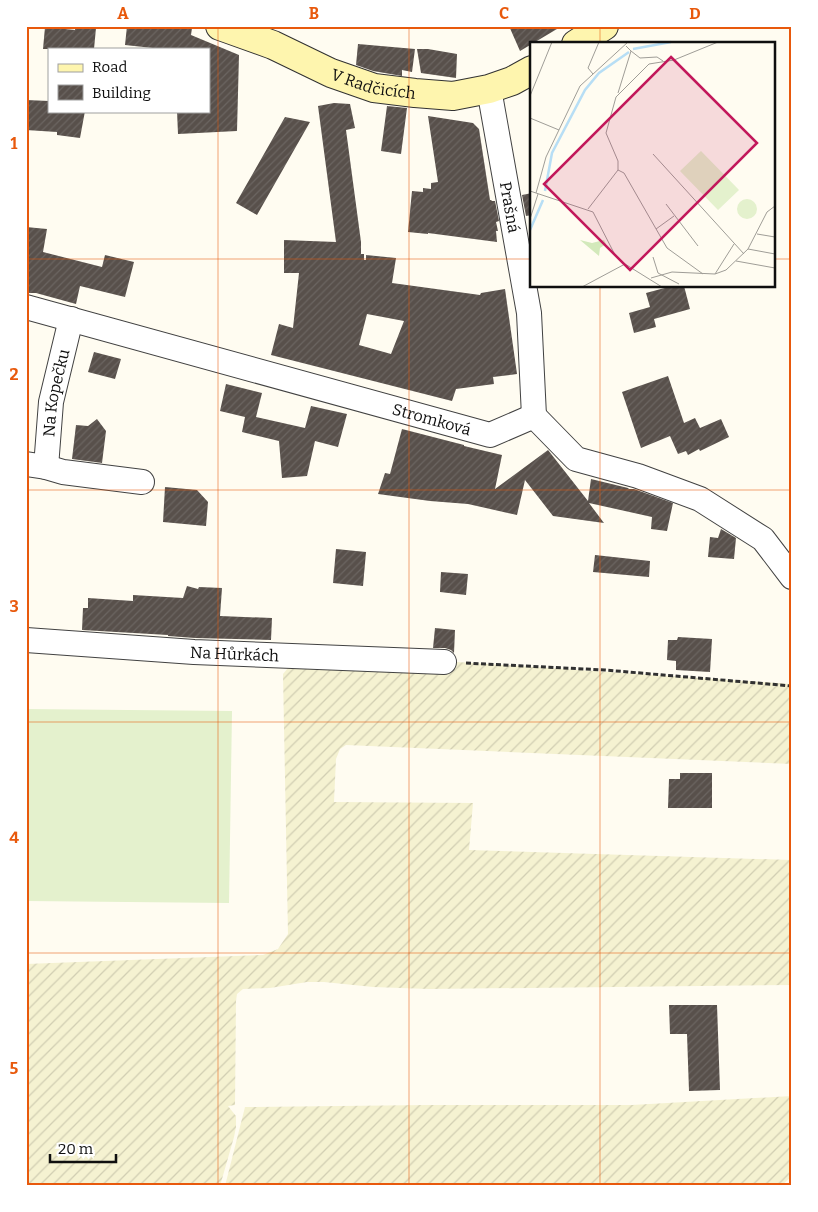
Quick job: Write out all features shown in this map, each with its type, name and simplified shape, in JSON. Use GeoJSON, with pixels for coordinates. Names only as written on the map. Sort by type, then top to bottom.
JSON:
{"type":"FeatureCollection","features":[{"type":"Feature","properties":{"kind":"street","name":"V Radčicích"},"geometry":{"type":"LineString","coordinates":[[220,26],[273,45],[331,73],[374,88],[453,96],[489,89],[512,81],[530,71]]}},
{"type":"Feature","properties":{"kind":"street"},"geometry":{"type":"LineString","coordinates":[[579,42],[604,26]]}},
{"type":"Feature","properties":{"kind":"street","name":"Prašná"},"geometry":{"type":"LineString","coordinates":[[489,89],[529,313],[534,416]]}},
{"type":"Feature","properties":{"kind":"street","name":"Stromková"},"geometry":{"type":"LineString","coordinates":[[26,307],[490,435],[534,416]]}},
{"type":"Feature","properties":{"kind":"street","name":"Na Kopečku"},"geometry":{"type":"LineString","coordinates":[[71,319],[36,465],[63,472],[142,482]]}},
{"type":"Feature","properties":{"kind":"street"},"geometry":{"type":"LineString","coordinates":[[534,416],[576,459],[638,476],[700,499],[763,539],[792,577]]}},
{"type":"Feature","properties":{"kind":"street","name":"Na Hůrkách"},"geometry":{"type":"LineString","coordinates":[[26,640],[194,652],[444,662]]}},
{"type":"Feature","properties":{"kind":"path"},"geometry":{"type":"LineString","coordinates":[[444,662],[605,670],[792,686]]}},
{"type":"Feature","properties":{"kind":"shaded area"},"geometry":{"type":"Polygon","coordinates":[[[306,652],[792,684],[792,764],[346,745],[340,749],[336,759],[334,802],[473,803],[469,850],[792,860],[792,985],[429,989],[307,982],[270,988],[243,989],[237,994],[236,1001],[235,1105],[228,1106],[236,1116],[236,1127],[220,1186],[26,1186],[26,964],[263,955],[278,949],[288,934],[283,674],[293,662],[306,652]]]}},
{"type":"Feature","properties":{"kind":"shaded area"},"geometry":{"type":"Polygon","coordinates":[[[792,1096],[792,1176],[781,1186],[225,1186],[245,1107],[632,1105],[792,1096]]]}},
{"type":"Feature","properties":{"kind":"green space"},"geometry":{"type":"Polygon","coordinates":[[[26,709],[232,711],[229,903],[26,901],[26,709]]]}},
{"type":"Feature","properties":{"kind":"building"},"geometry":{"type":"Polygon","coordinates":[[[127,26],[172,26],[192,28],[191,35],[239,55],[237,131],[178,134],[177,112],[210,112],[210,48],[153,48],[125,45],[127,26]]]}},
{"type":"Feature","properties":{"kind":"building"},"geometry":{"type":"Polygon","coordinates":[[[509,26],[562,26],[535,42],[530,42],[530,45],[520,51],[509,26]]]}},
{"type":"Feature","properties":{"kind":"building"},"geometry":{"type":"Polygon","coordinates":[[[45,27],[75,30],[75,27],[96,28],[94,48],[43,49],[45,27]]]}},
{"type":"Feature","properties":{"kind":"building"},"geometry":{"type":"Polygon","coordinates":[[[358,44],[415,49],[412,72],[402,70],[402,76],[373,71],[356,65],[358,44]]]}},
{"type":"Feature","properties":{"kind":"building"},"geometry":{"type":"Polygon","coordinates":[[[417,49],[457,54],[456,78],[421,73],[417,49]]]}},
{"type":"Feature","properties":{"kind":"building"},"geometry":{"type":"Polygon","coordinates":[[[26,100],[48,101],[48,112],[85,112],[80,138],[57,135],[57,132],[26,130],[26,100]]]}},
{"type":"Feature","properties":{"kind":"building"},"geometry":{"type":"Polygon","coordinates":[[[334,103],[350,104],[355,128],[346,130],[361,254],[364,254],[364,260],[366,260],[366,255],[396,258],[392,283],[480,295],[481,293],[505,289],[517,374],[493,377],[494,384],[456,389],[452,401],[271,355],[279,324],[293,328],[299,273],[284,273],[284,240],[336,242],[318,106],[334,103]],[[367,314],[359,345],[391,354],[404,321],[367,314]]]}},
{"type":"Feature","properties":{"kind":"building"},"geometry":{"type":"Polygon","coordinates":[[[387,106],[407,108],[401,154],[381,151],[387,106]]]}},
{"type":"Feature","properties":{"kind":"building"},"geometry":{"type":"Polygon","coordinates":[[[428,116],[473,123],[479,129],[490,200],[495,201],[499,221],[496,222],[498,231],[496,231],[497,242],[408,232],[412,191],[423,192],[423,188],[431,189],[431,183],[438,182],[428,116]]]}},
{"type":"Feature","properties":{"kind":"building"},"geometry":{"type":"Polygon","coordinates":[[[285,117],[310,122],[257,215],[236,203],[285,117]]]}},
{"type":"Feature","properties":{"kind":"building"},"geometry":{"type":"Polygon","coordinates":[[[530,193],[530,215],[526,216],[522,195],[530,193]]]}},
{"type":"Feature","properties":{"kind":"building"},"geometry":{"type":"Polygon","coordinates":[[[26,227],[47,229],[43,252],[102,267],[105,255],[134,262],[125,297],[80,286],[76,304],[36,293],[26,293],[26,227]]]}},
{"type":"Feature","properties":{"kind":"building"},"geometry":{"type":"Polygon","coordinates":[[[665,288],[685,288],[690,309],[654,319],[656,327],[634,333],[629,313],[650,307],[646,293],[665,288]]]}},
{"type":"Feature","properties":{"kind":"building"},"geometry":{"type":"Polygon","coordinates":[[[94,352],[121,359],[115,379],[88,372],[94,352]]]}},
{"type":"Feature","properties":{"kind":"building"},"geometry":{"type":"Polygon","coordinates":[[[668,376],[684,423],[695,418],[700,428],[721,419],[729,437],[688,455],[686,451],[678,454],[670,436],[641,448],[622,392],[668,376]]]}},
{"type":"Feature","properties":{"kind":"building"},"geometry":{"type":"Polygon","coordinates":[[[226,384],[262,393],[256,417],[305,428],[311,406],[347,414],[338,447],[315,441],[307,476],[282,478],[279,441],[242,432],[245,417],[220,411],[226,384]]]}},
{"type":"Feature","properties":{"kind":"building"},"geometry":{"type":"Polygon","coordinates":[[[97,419],[106,431],[102,463],[72,459],[76,425],[88,426],[97,419]]]}},
{"type":"Feature","properties":{"kind":"building"},"geometry":{"type":"Polygon","coordinates":[[[402,429],[502,455],[495,489],[548,450],[588,501],[591,479],[634,489],[673,503],[667,531],[651,529],[652,517],[589,503],[604,523],[553,516],[525,480],[517,515],[468,504],[378,494],[385,473],[390,474],[402,429]]]}},
{"type":"Feature","properties":{"kind":"building"},"geometry":{"type":"Polygon","coordinates":[[[165,487],[197,490],[208,502],[206,526],[163,522],[165,487]]]}},
{"type":"Feature","properties":{"kind":"building"},"geometry":{"type":"Polygon","coordinates":[[[721,529],[736,538],[734,559],[708,557],[710,537],[718,538],[721,529]]]}},
{"type":"Feature","properties":{"kind":"building"},"geometry":{"type":"Polygon","coordinates":[[[336,549],[366,552],[363,586],[333,583],[336,549]]]}},
{"type":"Feature","properties":{"kind":"building"},"geometry":{"type":"Polygon","coordinates":[[[595,555],[650,561],[649,577],[593,572],[595,555]]]}},
{"type":"Feature","properties":{"kind":"building"},"geometry":{"type":"Polygon","coordinates":[[[441,572],[468,574],[466,595],[440,592],[441,572]]]}},
{"type":"Feature","properties":{"kind":"building"},"geometry":{"type":"Polygon","coordinates":[[[187,586],[198,589],[199,587],[222,588],[220,616],[272,618],[271,640],[195,638],[82,630],[83,608],[88,608],[88,598],[133,601],[133,595],[183,598],[187,586]]]}},
{"type":"Feature","properties":{"kind":"building"},"geometry":{"type":"Polygon","coordinates":[[[435,628],[455,630],[454,653],[445,648],[433,648],[435,628]]]}},
{"type":"Feature","properties":{"kind":"building"},"geometry":{"type":"Polygon","coordinates":[[[678,637],[712,639],[710,672],[676,670],[676,661],[667,660],[668,640],[677,640],[678,637]]]}},
{"type":"Feature","properties":{"kind":"building"},"geometry":{"type":"Polygon","coordinates":[[[680,773],[712,773],[712,808],[668,808],[669,779],[680,779],[680,773]]]}},
{"type":"Feature","properties":{"kind":"building"},"geometry":{"type":"Polygon","coordinates":[[[669,1005],[717,1005],[720,1090],[689,1091],[687,1034],[670,1034],[669,1005]]]}}]}
